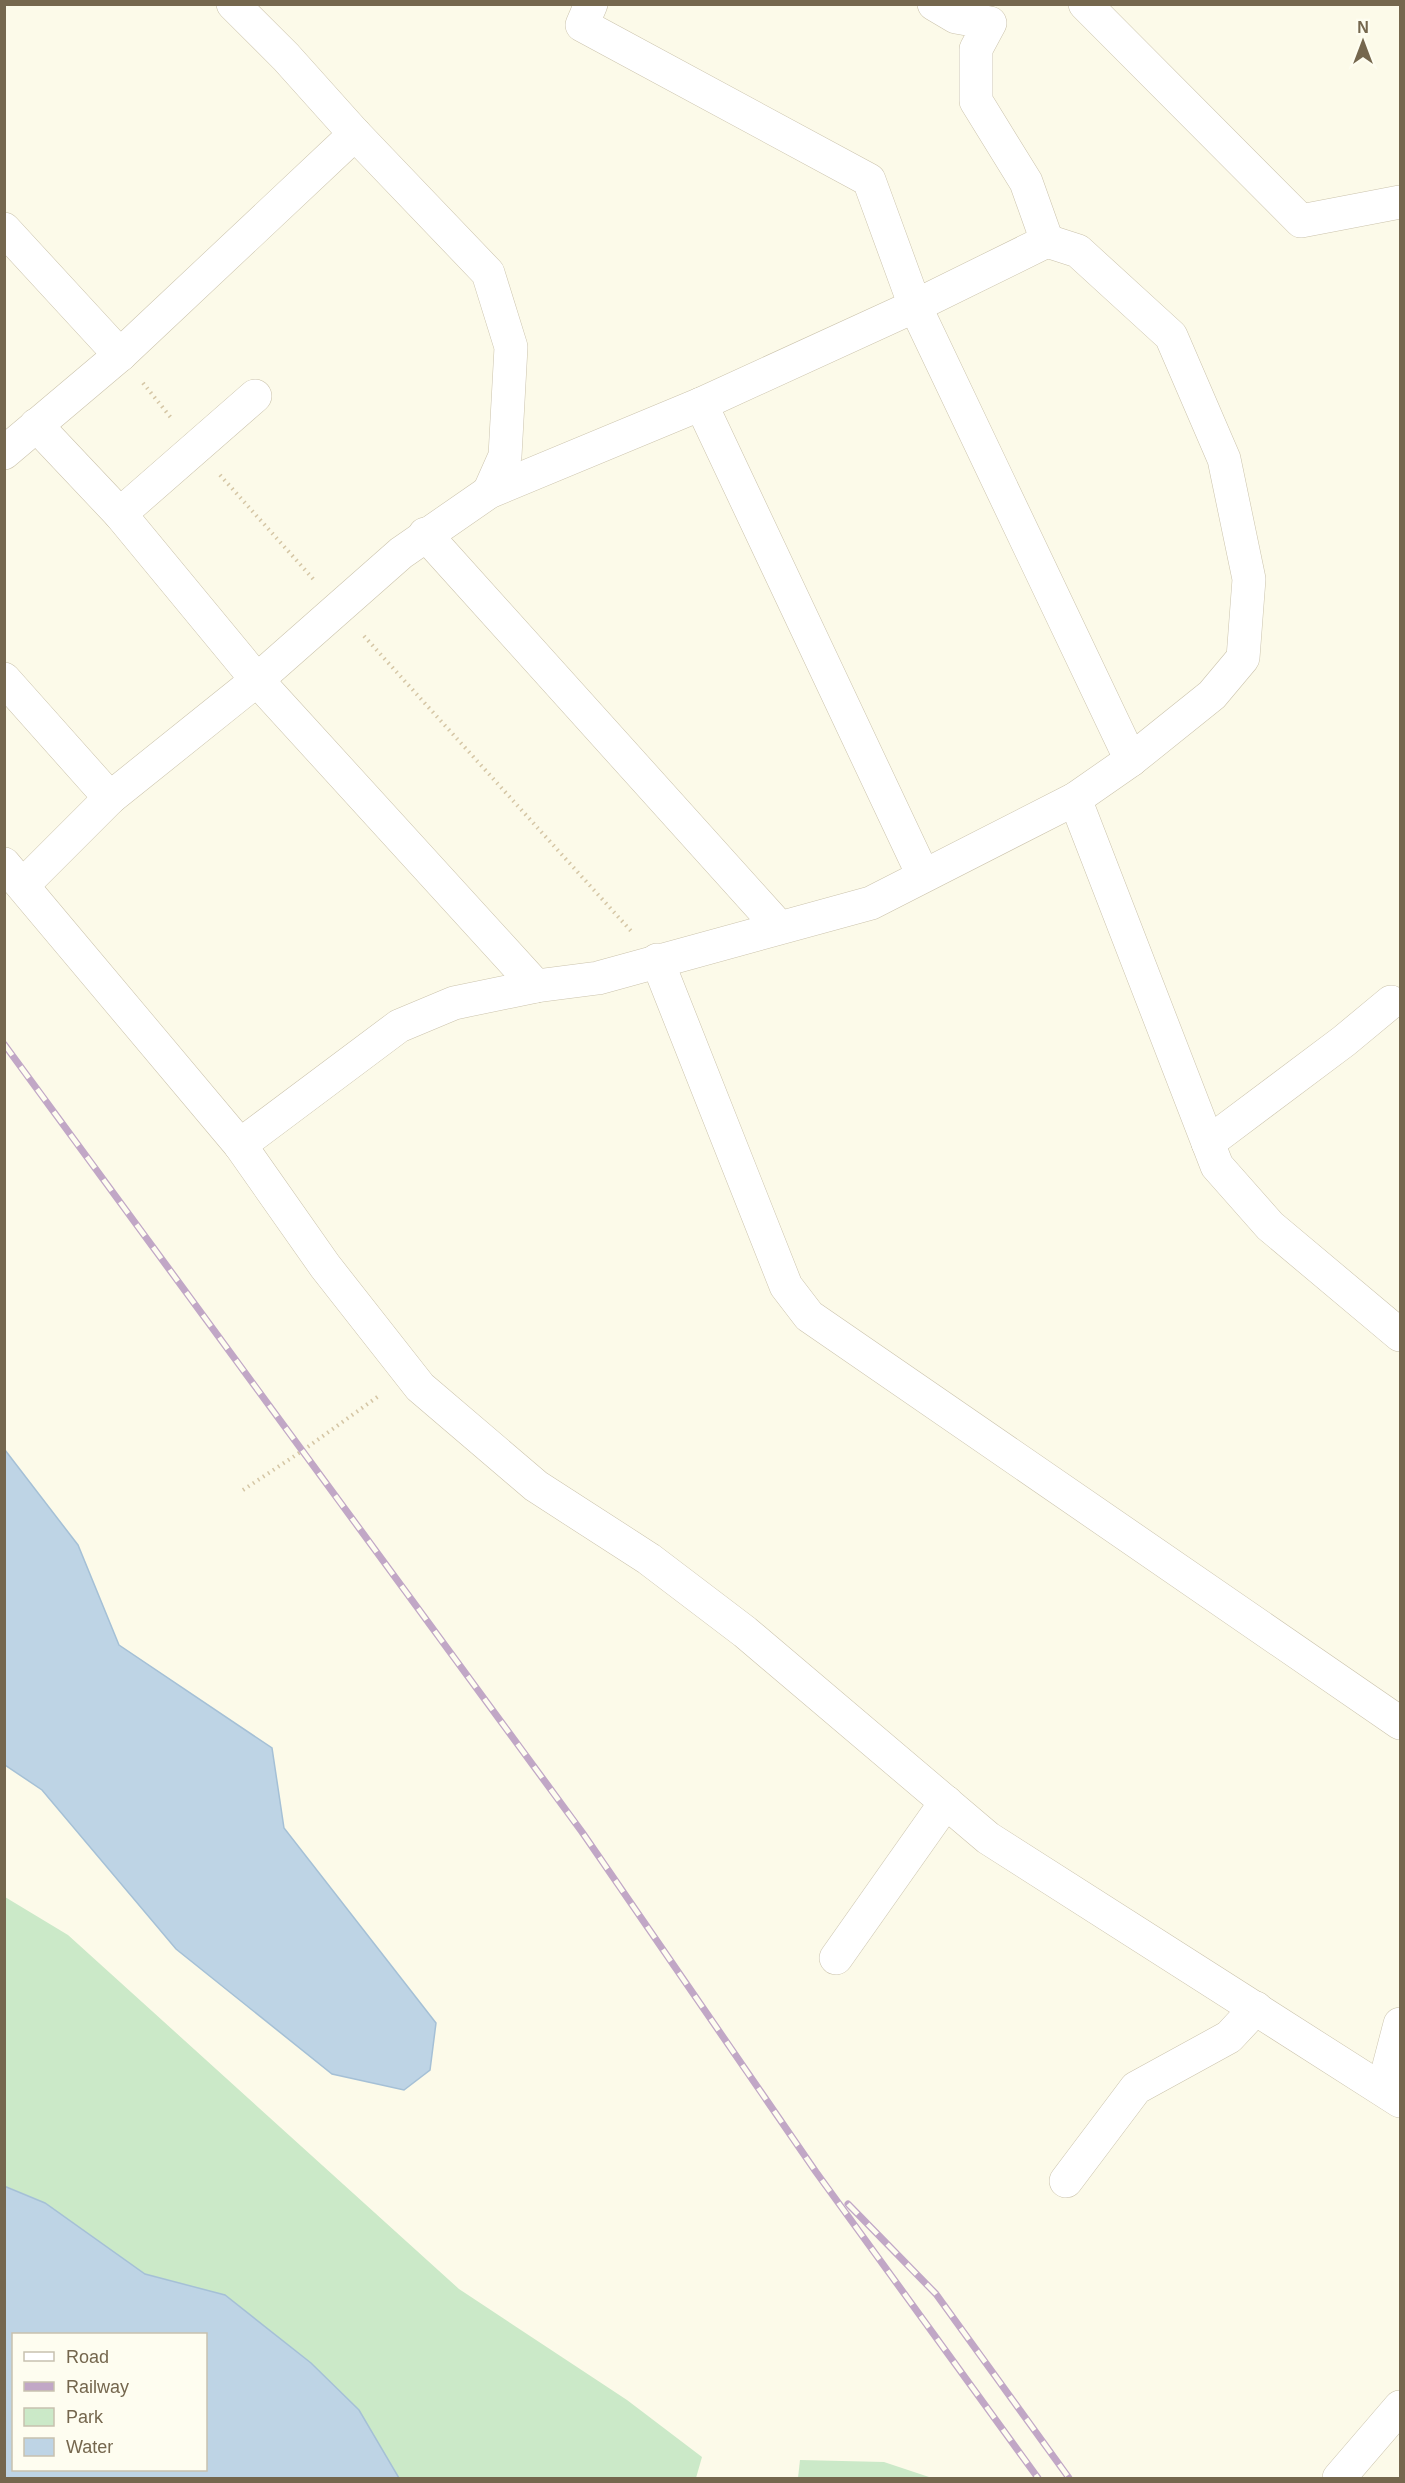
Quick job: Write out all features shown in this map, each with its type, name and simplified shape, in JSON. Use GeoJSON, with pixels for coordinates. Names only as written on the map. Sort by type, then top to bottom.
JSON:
{"type":"FeatureCollection","features":[{"type":"Feature","properties":{"kind":"street"},"geometry":{"type":"LineString","coordinates":[[233,4],[286,57],[355,134],[488,273],[511,348],[505,456],[489,492]]}},
{"type":"Feature","properties":{"kind":"street"},"geometry":{"type":"LineString","coordinates":[[591,4],[582,25],[868,180],[915,306],[1131,760]]}},
{"type":"Feature","properties":{"kind":"street"},"geometry":{"type":"LineString","coordinates":[[934,4],[956,17],[999,14]]}},
{"type":"Feature","properties":{"kind":"street"},"geometry":{"type":"LineString","coordinates":[[1085,4],[1301,221],[1401,202]]}},
{"type":"Feature","properties":{"kind":"street"},"geometry":{"type":"LineString","coordinates":[[999,14],[976,50],[976,101],[1026,182],[1047,241]]}},
{"type":"Feature","properties":{"kind":"street"},"geometry":{"type":"LineString","coordinates":[[4,453],[120,355],[355,134]]}},
{"type":"Feature","properties":{"kind":"street"},"geometry":{"type":"LineString","coordinates":[[4,229],[120,355]]}},
{"type":"Feature","properties":{"kind":"street"},"geometry":{"type":"LineString","coordinates":[[240,1145],[399,1026],[454,1003],[536,986],[598,978],[871,903],[1075,799],[1131,760],[1212,695],[1243,658],[1249,579],[1224,459],[1171,336],[1078,251],[1047,241],[915,306],[701,404],[489,492],[425,534],[257,680],[14,874],[240,1145],[325,1266],[420,1387],[536,1486],[649,1559],[746,1632],[988,1838],[1392,2095],[1401,2024]]}},
{"type":"Feature","properties":{"kind":"street"},"geometry":{"type":"LineString","coordinates":[[120,514],[255,396]]}},
{"type":"Feature","properties":{"kind":"street"},"geometry":{"type":"LineString","coordinates":[[701,404],[923,875]]}},
{"type":"Feature","properties":{"kind":"street"},"geometry":{"type":"LineString","coordinates":[[36,425],[120,514],[257,680],[536,986]]}},
{"type":"Feature","properties":{"kind":"street"},"geometry":{"type":"LineString","coordinates":[[425,534],[779,927]]}},
{"type":"Feature","properties":{"kind":"street"},"geometry":{"type":"LineString","coordinates":[[4,679],[110,798]]}},
{"type":"Feature","properties":{"kind":"street"},"geometry":{"type":"LineString","coordinates":[[1075,799],[1217,1166],[1270,1226],[1401,1335]]}},
{"type":"Feature","properties":{"kind":"street"},"geometry":{"type":"LineString","coordinates":[[657,960],[786,1286],[809,1316],[1401,1722]]}},
{"type":"Feature","properties":{"kind":"street"},"geometry":{"type":"LineString","coordinates":[[1208,1143],[1344,1041],[1391,1002]]}},
{"type":"Feature","properties":{"kind":"street"},"geometry":{"type":"LineString","coordinates":[[836,1958],[946,1802]]}},
{"type":"Feature","properties":{"kind":"street"},"geometry":{"type":"LineString","coordinates":[[1066,2181],[1136,2088],[1229,2037],[1256,2008]]}},
{"type":"Feature","properties":{"kind":"street"},"geometry":{"type":"LineString","coordinates":[[1339,2478],[1401,2407]]}},
{"type":"Feature","properties":{"kind":"path"},"geometry":{"type":"LineString","coordinates":[[120,355],[196,448],[657,960]]}},
{"type":"Feature","properties":{"kind":"path"},"geometry":{"type":"LineString","coordinates":[[243,1490],[303,1451],[410,1373]]}},
{"type":"Feature","properties":{"kind":"green space"},"geometry":{"type":"Polygon","coordinates":[[[5,1897],[68,1935],[459,2289],[627,2400],[702,2457],[696,2478],[399,2478],[359,2410],[311,2363],[225,2295],[145,2274],[45,2203],[5,2186],[5,1897]]]}},
{"type":"Feature","properties":{"kind":"green space"},"geometry":{"type":"Polygon","coordinates":[[[800,2460],[884,2462],[932,2478],[798,2478],[800,2460]]]}},
{"type":"Feature","properties":{"kind":"water"},"geometry":{"type":"Polygon","coordinates":[[[5,1450],[78,1545],[119,1645],[272,1748],[284,1828],[436,2023],[430,2070],[404,2090],[332,2074],[176,1949],[42,1790],[5,1765],[5,1450]]]}},
{"type":"Feature","properties":{"kind":"water"},"geometry":{"type":"Polygon","coordinates":[[[4,2186],[45,2203],[145,2274],[225,2295],[311,2363],[359,2410],[399,2478],[5,2478],[4,2186]]]}},
{"type":"Feature","properties":{"kind":"railway"},"geometry":{"type":"LineString","coordinates":[[4,1044],[582,1832],[816,2172],[1038,2478]]}},
{"type":"Feature","properties":{"kind":"railway"},"geometry":{"type":"LineString","coordinates":[[848,2204],[936,2294],[1069,2478]]}}]}
